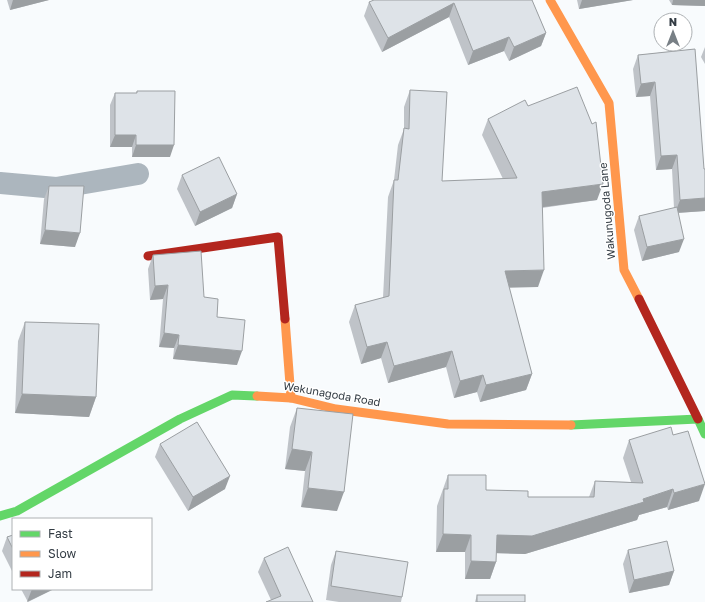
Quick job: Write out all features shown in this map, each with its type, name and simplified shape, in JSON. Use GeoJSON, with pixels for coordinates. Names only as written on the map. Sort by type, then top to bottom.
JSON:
{"type":"FeatureCollection","features":[{"type":"Feature","properties":{"kind":"street","name":"Wakunugoda Lane"},"geometry":{"type":"LineString","coordinates":[[550,0],[609,103],[624,270],[698,419]]}},
{"type":"Feature","properties":{"kind":"street"},"geometry":{"type":"LineString","coordinates":[[0,183],[56,188],[138,174]]}},
{"type":"Feature","properties":{"kind":"street"},"geometry":{"type":"LineString","coordinates":[[148,256],[278,237],[290,398]]}},
{"type":"Feature","properties":{"kind":"street","name":"Wekunagoda Road"},"geometry":{"type":"LineString","coordinates":[[0,516],[16,511],[180,419],[232,395],[290,398],[336,409],[448,424],[560,424],[698,419]]}},
{"type":"Feature","properties":{"kind":"street"},"geometry":{"type":"LineString","coordinates":[[698,419],[705,434]]}},
{"type":"Feature","properties":{"kind":"building"},"geometry":{"type":"Polygon","coordinates":[[[374,0],[532,0],[546,33],[514,47],[509,37],[473,51],[454,3],[388,38],[369,2],[374,0]]]}},
{"type":"Feature","properties":{"kind":"building"},"geometry":{"type":"Polygon","coordinates":[[[693,49],[695,49],[705,169],[705,198],[680,200],[677,155],[661,156],[655,82],[641,84],[638,55],[666,52],[693,52],[693,49]]]}},
{"type":"Feature","properties":{"kind":"building"},"geometry":{"type":"Polygon","coordinates":[[[577,87],[592,124],[596,122],[603,184],[542,192],[544,270],[505,271],[532,374],[486,385],[483,375],[460,381],[452,351],[394,366],[387,342],[367,347],[355,305],[389,296],[394,180],[398,180],[404,128],[409,129],[410,90],[447,92],[442,181],[517,178],[488,119],[525,100],[528,106],[577,87]]]}},
{"type":"Feature","properties":{"kind":"building"},"geometry":{"type":"Polygon","coordinates":[[[137,91],[175,91],[174,145],[136,145],[136,135],[115,135],[115,93],[137,93],[137,91]]]}},
{"type":"Feature","properties":{"kind":"building"},"geometry":{"type":"Polygon","coordinates":[[[219,157],[237,194],[200,212],[182,175],[219,157]]]}},
{"type":"Feature","properties":{"kind":"building"},"geometry":{"type":"Polygon","coordinates":[[[49,186],[84,186],[80,233],[45,230],[49,186]]]}},
{"type":"Feature","properties":{"kind":"building"},"geometry":{"type":"Polygon","coordinates":[[[677,207],[684,239],[647,247],[639,216],[677,207]]]}},
{"type":"Feature","properties":{"kind":"building"},"geometry":{"type":"Polygon","coordinates":[[[201,251],[204,297],[218,299],[217,317],[245,320],[242,351],[178,345],[179,335],[164,333],[168,285],[155,286],[153,255],[201,251]]]}},
{"type":"Feature","properties":{"kind":"building"},"geometry":{"type":"Polygon","coordinates":[[[25,322],[99,324],[96,397],[22,394],[25,322]]]}},
{"type":"Feature","properties":{"kind":"building"},"geometry":{"type":"Polygon","coordinates":[[[297,408],[353,414],[344,492],[308,488],[312,452],[292,449],[297,408]]]}},
{"type":"Feature","properties":{"kind":"building"},"geometry":{"type":"Polygon","coordinates":[[[197,422],[230,476],[193,497],[160,444],[197,422]]]}},
{"type":"Feature","properties":{"kind":"building"},"geometry":{"type":"Polygon","coordinates":[[[671,427],[673,435],[688,431],[705,484],[674,493],[673,489],[643,499],[644,502],[532,536],[497,535],[496,562],[471,561],[471,535],[443,534],[444,489],[448,489],[448,475],[486,475],[486,490],[528,491],[528,497],[594,497],[595,481],[643,483],[629,440],[671,427]]]}},
{"type":"Feature","properties":{"kind":"building"},"geometry":{"type":"Polygon","coordinates":[[[12,535],[12,547],[7,537],[12,535]]]}},
{"type":"Feature","properties":{"kind":"building"},"geometry":{"type":"Polygon","coordinates":[[[667,541],[674,571],[634,580],[628,550],[667,541]]]}},
{"type":"Feature","properties":{"kind":"building"},"geometry":{"type":"Polygon","coordinates":[[[288,547],[313,602],[266,602],[281,596],[264,558],[288,547]]]}},
{"type":"Feature","properties":{"kind":"building"},"geometry":{"type":"Polygon","coordinates":[[[336,551],[408,562],[402,597],[331,586],[336,551]]]}},
{"type":"Feature","properties":{"kind":"building"},"geometry":{"type":"Polygon","coordinates":[[[477,595],[525,595],[525,602],[477,602],[477,595]]]}},
{"type":"Feature","properties":{"kind":"traffic: fast"},"geometry":{"type":"LineString","coordinates":[[0,516],[17,511],[180,419],[232,395],[257,396]]}},
{"type":"Feature","properties":{"kind":"traffic: fast"},"geometry":{"type":"LineString","coordinates":[[571,425],[698,419],[705,434]]}},
{"type":"Feature","properties":{"kind":"traffic: slow"},"geometry":{"type":"LineString","coordinates":[[550,0],[609,103],[624,270],[639,299]]}},
{"type":"Feature","properties":{"kind":"traffic: slow"},"geometry":{"type":"LineString","coordinates":[[285,319],[291,398]]}},
{"type":"Feature","properties":{"kind":"traffic: slow"},"geometry":{"type":"LineString","coordinates":[[257,396],[291,398],[336,409],[448,424],[571,425]]}},
{"type":"Feature","properties":{"kind":"traffic: jam"},"geometry":{"type":"LineString","coordinates":[[148,256],[278,237],[285,319]]}},
{"type":"Feature","properties":{"kind":"traffic: jam"},"geometry":{"type":"LineString","coordinates":[[639,299],[698,419]]}}]}
